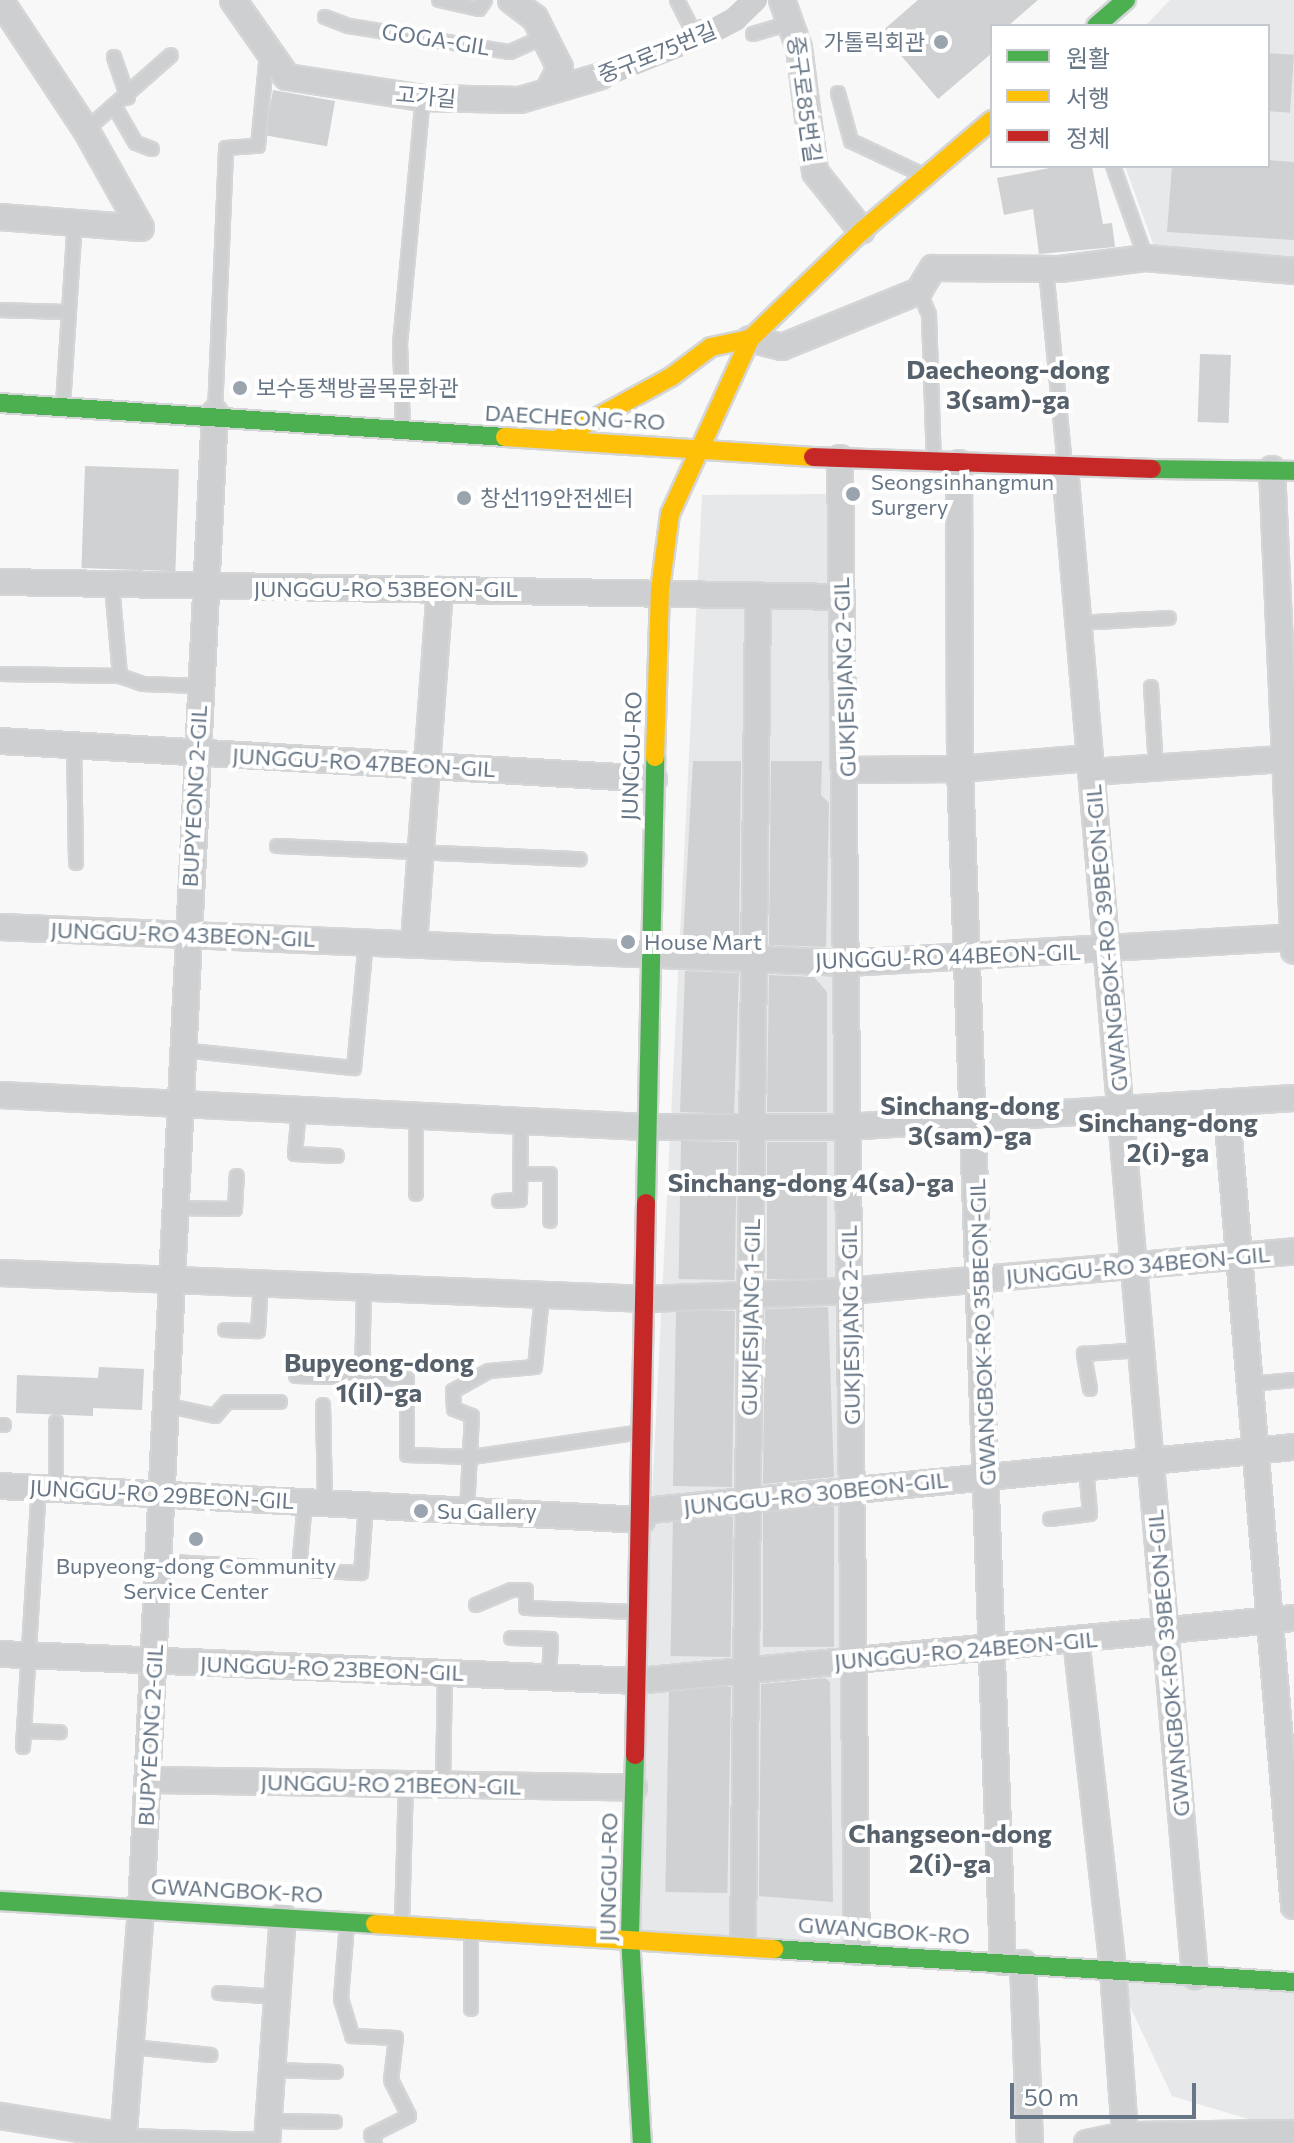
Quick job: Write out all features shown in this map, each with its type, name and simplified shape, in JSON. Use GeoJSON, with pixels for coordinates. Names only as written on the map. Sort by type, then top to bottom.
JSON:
{"type":"FeatureCollection","features":[{"type":"Feature","properties":{"kind":"main road"},"geometry":{"type":"LineString","coordinates":[[1098,24],[1126,0]]}},
{"type":"Feature","properties":{"kind":"main road","name":"JUNGGU-RO"},"geometry":{"type":"LineString","coordinates":[[642,2143],[630,1937],[647,1299],[645,1127],[654,779],[660,590],[670,514],[750,339],[862,231],[928,178],[990,122]]}},
{"type":"Feature","properties":{"kind":"main road"},"geometry":{"type":"LineString","coordinates":[[557,439],[671,377],[711,347],[750,339]]}},
{"type":"Feature","properties":{"kind":"main road","name":"DAECHEONG-RO"},"geometry":{"type":"LineString","coordinates":[[0,403],[215,413],[404,433],[557,439],[934,463],[1283,470]]}},
{"type":"Feature","properties":{"kind":"main road","name":"GWANGBOK-RO"},"geometry":{"type":"LineString","coordinates":[[0,1901],[743,1944],[1294,1982]]}},
{"type":"Feature","properties":{"kind":"street"},"geometry":{"type":"LineString","coordinates":[[0,0],[86,130],[141,228],[0,217]]}},
{"type":"Feature","properties":{"kind":"street","name":"고가길"},"geometry":{"type":"LineString","coordinates":[[233,0],[267,55],[287,77],[423,98],[520,100],[550,88]]}},
{"type":"Feature","properties":{"kind":"street"},"geometry":{"type":"LineString","coordinates":[[511,0],[535,18],[546,36],[560,68],[550,88]]}},
{"type":"Feature","properties":{"kind":"street","name":"중구로75번길"},"geometry":{"type":"LineString","coordinates":[[550,88],[601,76],[709,33],[735,19],[755,0]]}},
{"type":"Feature","properties":{"kind":"street","name":"중구로85번길"},"geometry":{"type":"LineString","coordinates":[[788,11],[815,172],[862,231]]}},
{"type":"Feature","properties":{"kind":"street"},"geometry":{"type":"LineString","coordinates":[[750,339],[782,347],[919,291],[933,268],[1046,269],[1146,258],[1294,271]]}},
{"type":"Feature","properties":{"kind":"street","name":"BUPYEONG 2-GIL"},"geometry":{"type":"LineString","coordinates":[[124,2140],[148,1780],[169,1279],[215,413]]}},
{"type":"Feature","properties":{"kind":"street","name":"GUKJESIJANG 2-GIL"},"geometry":{"type":"LineString","coordinates":[[840,458],[847,770],[846,1127],[855,1490],[857,1952]]}},
{"type":"Feature","properties":{"kind":"street","name":"GWANGBOK-RO 35BEON-GIL"},"geometry":{"type":"LineString","coordinates":[[959,463],[960,769],[992,1647],[1013,1962],[1030,2143]]}},
{"type":"Feature","properties":{"kind":"street","name":"GWANGBOK-RO 39BEON-GIL"},"geometry":{"type":"LineString","coordinates":[[1065,468],[1195,1976]]}},
{"type":"Feature","properties":{"kind":"street"},"geometry":{"type":"LineString","coordinates":[[1283,470],[1294,942]]}},
{"type":"Feature","properties":{"kind":"street","name":"JUNGGU-RO 53BEON-GIL"},"geometry":{"type":"LineString","coordinates":[[0,582],[204,588],[660,590],[841,597]]}},
{"type":"Feature","properties":{"kind":"street"},"geometry":{"type":"LineString","coordinates":[[414,943],[423,765],[440,590]]}},
{"type":"Feature","properties":{"kind":"street","name":"GUKJESIJANG 1-GIL"},"geometry":{"type":"LineString","coordinates":[[743,1944],[758,595]]}},
{"type":"Feature","properties":{"kind":"street","name":"JUNGGU-RO 47BEON-GIL"},"geometry":{"type":"LineString","coordinates":[[0,741],[654,779]]}},
{"type":"Feature","properties":{"kind":"street"},"geometry":{"type":"LineString","coordinates":[[847,770],[1090,765],[1156,767],[1288,759]]}},
{"type":"Feature","properties":{"kind":"street","name":"JUNGGU-RO 43BEON-GIL"},"geometry":{"type":"LineString","coordinates":[[0,927],[366,940],[650,957]]}},
{"type":"Feature","properties":{"kind":"street","name":"JUNGGU-RO 44BEON-GIL"},"geometry":{"type":"LineString","coordinates":[[650,957],[847,963],[1294,942]]}},
{"type":"Feature","properties":{"kind":"street"},"geometry":{"type":"LineString","coordinates":[[0,1095],[645,1127],[846,1127],[1294,1098]]}},
{"type":"Feature","properties":{"kind":"street"},"geometry":{"type":"LineString","coordinates":[[1226,1102],[1256,1451],[1282,1619],[1294,1906]]}},
{"type":"Feature","properties":{"kind":"street","name":"JUNGGU-RO 34BEON-GIL"},"geometry":{"type":"LineString","coordinates":[[0,1273],[647,1299],[849,1291],[1294,1251]]}},
{"type":"Feature","properties":{"kind":"street","name":"JUNGGU-RO 30BEON-GIL"},"geometry":{"type":"LineString","coordinates":[[642,1515],[747,1500],[1294,1447]]}},
{"type":"Feature","properties":{"kind":"street","name":"JUNGGU-RO 29BEON-GIL"},"geometry":{"type":"LineString","coordinates":[[0,1486],[467,1511],[642,1515]]}},
{"type":"Feature","properties":{"kind":"street","name":"JUNGGU-RO 24BEON-GIL"},"geometry":{"type":"LineString","coordinates":[[637,1681],[1282,1619]]}},
{"type":"Feature","properties":{"kind":"street"},"geometry":{"type":"LineString","coordinates":[[1076,1639],[1113,1970],[1125,2135]]}},
{"type":"Feature","properties":{"kind":"street","name":"JUNGGU-RO 23BEON-GIL"},"geometry":{"type":"LineString","coordinates":[[0,1654],[637,1681]]}},
{"type":"Feature","properties":{"kind":"street","name":"JUNGGU-RO 21BEON-GIL"},"geometry":{"type":"LineString","coordinates":[[148,1780],[634,1788]]}},
{"type":"Feature","properties":{"kind":"street"},"geometry":{"type":"LineString","coordinates":[[268,2135],[283,1917]]}},
{"type":"Feature","properties":{"kind":"street"},"geometry":{"type":"LineString","coordinates":[[0,2116],[124,2140]]}},
{"type":"Feature","properties":{"kind":"street"},"geometry":{"type":"LineString","coordinates":[[1087,2143],[1125,2135],[1294,2133]]}},
{"type":"Feature","properties":{"kind":"lane","name":"GOGA-GIL"},"geometry":{"type":"LineString","coordinates":[[439,0],[479,9],[485,0]]}},
{"type":"Feature","properties":{"kind":"lane"},"geometry":{"type":"LineString","coordinates":[[677,0],[693,31],[717,21],[733,27]]}},
{"type":"Feature","properties":{"kind":"lane"},"geometry":{"type":"LineString","coordinates":[[753,34],[788,11]]}},
{"type":"Feature","properties":{"kind":"lane","name":"GOGA-GIL"},"geometry":{"type":"LineString","coordinates":[[325,17],[349,26],[510,52],[546,36]]}},
{"type":"Feature","properties":{"kind":"lane"},"geometry":{"type":"LineString","coordinates":[[86,130],[116,109],[171,55]]}},
{"type":"Feature","properties":{"kind":"lane"},"geometry":{"type":"LineString","coordinates":[[215,413],[226,148],[258,146],[267,55]]}},
{"type":"Feature","properties":{"kind":"lane"},"geometry":{"type":"LineString","coordinates":[[114,57],[128,98]]}},
{"type":"Feature","properties":{"kind":"lane"},"geometry":{"type":"LineString","coordinates":[[838,93],[851,141],[928,178]]}},
{"type":"Feature","properties":{"kind":"lane"},"geometry":{"type":"LineString","coordinates":[[404,433],[400,344],[423,98]]}},
{"type":"Feature","properties":{"kind":"lane"},"geometry":{"type":"LineString","coordinates":[[116,109],[136,143],[152,149]]}},
{"type":"Feature","properties":{"kind":"lane"},"geometry":{"type":"LineString","coordinates":[[1114,168],[1146,258]]}},
{"type":"Feature","properties":{"kind":"lane"},"geometry":{"type":"LineString","coordinates":[[63,405],[75,221]]}},
{"type":"Feature","properties":{"kind":"lane"},"geometry":{"type":"LineString","coordinates":[[1046,269],[1065,468]]}},
{"type":"Feature","properties":{"kind":"lane"},"geometry":{"type":"LineString","coordinates":[[919,291],[929,315],[934,463]]}},
{"type":"Feature","properties":{"kind":"lane"},"geometry":{"type":"LineString","coordinates":[[0,310],[69,312]]}},
{"type":"Feature","properties":{"kind":"lane"},"geometry":{"type":"LineString","coordinates":[[112,586],[120,676]]}},
{"type":"Feature","properties":{"kind":"lane"},"geometry":{"type":"LineString","coordinates":[[1078,623],[1169,618]]}},
{"type":"Feature","properties":{"kind":"lane","name":"BUPYEONG 2-GIL"},"geometry":{"type":"LineString","coordinates":[[0,674],[120,676],[143,684],[200,686]]}},
{"type":"Feature","properties":{"kind":"lane"},"geometry":{"type":"LineString","coordinates":[[1151,687],[1156,767]]}},
{"type":"Feature","properties":{"kind":"lane"},"geometry":{"type":"LineString","coordinates":[[74,745],[76,863]]}},
{"type":"Feature","properties":{"kind":"lane"},"geometry":{"type":"LineString","coordinates":[[277,846],[420,849],[580,859]]}},
{"type":"Feature","properties":{"kind":"lane"},"geometry":{"type":"LineString","coordinates":[[182,1050],[354,1068],[366,940]]}},
{"type":"Feature","properties":{"kind":"lane"},"geometry":{"type":"LineString","coordinates":[[299,1110],[295,1154],[337,1156]]}},
{"type":"Feature","properties":{"kind":"lane"},"geometry":{"type":"LineString","coordinates":[[416,1116],[416,1194]]}},
{"type":"Feature","properties":{"kind":"lane"},"geometry":{"type":"LineString","coordinates":[[499,1201],[520,1200],[521,1121]]}},
{"type":"Feature","properties":{"kind":"lane"},"geometry":{"type":"LineString","coordinates":[[520,1174],[550,1174],[550,1221]]}},
{"type":"Feature","properties":{"kind":"lane"},"geometry":{"type":"LineString","coordinates":[[175,1208],[235,1209],[237,1176]]}},
{"type":"Feature","properties":{"kind":"lane"},"geometry":{"type":"LineString","coordinates":[[225,1330],[258,1331],[261,1283]]}},
{"type":"Feature","properties":{"kind":"lane"},"geometry":{"type":"LineString","coordinates":[[362,1377],[364,1289]]}},
{"type":"Feature","properties":{"kind":"lane"},"geometry":{"type":"LineString","coordinates":[[467,1511],[472,1416],[454,1409],[453,1391],[464,1381],[489,1371],[535,1367],[542,1295]]}},
{"type":"Feature","properties":{"kind":"lane"},"geometry":{"type":"LineString","coordinates":[[1090,1389],[1084,1354],[1141,1350]]}},
{"type":"Feature","properties":{"kind":"lane"},"geometry":{"type":"LineString","coordinates":[[296,1376],[407,1379],[407,1455],[472,1457],[644,1432]]}},
{"type":"Feature","properties":{"kind":"lane"},"geometry":{"type":"LineString","coordinates":[[1250,1384],[1294,1380]]}},
{"type":"Feature","properties":{"kind":"lane"},"geometry":{"type":"LineString","coordinates":[[165,1405],[215,1416],[227,1402],[280,1402]]}},
{"type":"Feature","properties":{"kind":"lane","name":"JUNGGU-RO 29BEON-GIL"},"geometry":{"type":"LineString","coordinates":[[315,1502],[323,1405]]}},
{"type":"Feature","properties":{"kind":"lane"},"geometry":{"type":"LineString","coordinates":[[23,1747],[27,1655],[56,1422]]}},
{"type":"Feature","properties":{"kind":"lane"},"geometry":{"type":"LineString","coordinates":[[1050,1519],[1090,1514],[1086,1467]]}},
{"type":"Feature","properties":{"kind":"lane"},"geometry":{"type":"LineString","coordinates":[[299,1569],[315,1502]]}},
{"type":"Feature","properties":{"kind":"lane"},"geometry":{"type":"LineString","coordinates":[[158,1561],[361,1573],[366,1505]]}},
{"type":"Feature","properties":{"kind":"lane"},"geometry":{"type":"LineString","coordinates":[[476,1605],[511,1590],[526,1590],[526,1608],[639,1612]]}},
{"type":"Feature","properties":{"kind":"lane"},"geometry":{"type":"LineString","coordinates":[[511,1638],[551,1639],[549,1677]]}},
{"type":"Feature","properties":{"kind":"lane"},"geometry":{"type":"LineString","coordinates":[[443,1785],[445,1673]]}},
{"type":"Feature","properties":{"kind":"lane"},"geometry":{"type":"LineString","coordinates":[[24,1731],[60,1732]]}},
{"type":"Feature","properties":{"kind":"lane"},"geometry":{"type":"LineString","coordinates":[[402,1923],[406,1784]]}},
{"type":"Feature","properties":{"kind":"lane"},"geometry":{"type":"LineString","coordinates":[[347,1921],[341,1999],[352,2036],[396,2038],[391,2080],[409,2116],[371,2135],[375,2143]]}},
{"type":"Feature","properties":{"kind":"lane"},"geometry":{"type":"LineString","coordinates":[[471,1927],[471,2009]]}},
{"type":"Feature","properties":{"kind":"lane"},"geometry":{"type":"LineString","coordinates":[[219,1993],[278,1997]]}},
{"type":"Feature","properties":{"kind":"lane"},"geometry":{"type":"LineString","coordinates":[[132,2047],[211,2055]]}},
{"type":"Feature","properties":{"kind":"lane"},"geometry":{"type":"LineString","coordinates":[[273,2070],[336,2072]]}},
{"type":"Feature","properties":{"kind":"lane"},"geometry":{"type":"LineString","coordinates":[[124,2140],[268,2135],[335,2122]]}},
{"type":"Feature","properties":{"kind":"shaded area"},"geometry":{"type":"Polygon","coordinates":[[[1170,0],[1294,0],[1294,263],[1155,249],[1126,168],[1270,168],[1270,24],[1147,24],[1170,0]]]}},
{"type":"Feature","properties":{"kind":"shaded area"},"geometry":{"type":"Polygon","coordinates":[[[828,494],[847,770],[857,1952],[630,1937],[702,495],[828,494]]]}},
{"type":"Feature","properties":{"kind":"shaded area"},"geometry":{"type":"Polygon","coordinates":[[[1113,1970],[1294,1982],[1294,2133],[1172,2096],[1113,1970]]]}},
{"type":"Feature","properties":{"kind":"building","name":"가톨릭회관"},"geometry":{"type":"Polygon","coordinates":[[[918,0],[1038,0],[1010,24],[990,24],[990,55],[938,99],[881,32],[918,0]]]}},
{"type":"Feature","properties":{"kind":"building"},"geometry":{"type":"Polygon","coordinates":[[[1270,53],[1294,55],[1290,113],[1270,111],[1270,53]]]}},
{"type":"Feature","properties":{"kind":"building"},"geometry":{"type":"Polygon","coordinates":[[[273,90],[335,101],[327,146],[265,135],[273,90]]]}},
{"type":"Feature","properties":{"kind":"building"},"geometry":{"type":"Polygon","coordinates":[[[1270,160],[1294,162],[1294,240],[1167,232],[1172,168],[1270,168],[1270,160]]]}},
{"type":"Feature","properties":{"kind":"building"},"geometry":{"type":"Polygon","coordinates":[[[1050,168],[1092,168],[1103,224],[1112,223],[1115,247],[1039,254],[1033,209],[1004,215],[997,178],[1050,168]]]}},
{"type":"Feature","properties":{"kind":"building"},"geometry":{"type":"Polygon","coordinates":[[[1200,354],[1231,355],[1229,423],[1198,422],[1200,354]]]}},
{"type":"Feature","properties":{"kind":"building"},"geometry":{"type":"Polygon","coordinates":[[[85,466],[179,469],[175,571],[81,568],[85,466]]]}},
{"type":"Feature","properties":{"kind":"building"},"geometry":{"type":"Polygon","coordinates":[[[693,761],[741,761],[739,943],[683,941],[693,761]]]}},
{"type":"Feature","properties":{"kind":"building"},"geometry":{"type":"Polygon","coordinates":[[[771,761],[822,761],[821,795],[829,803],[826,947],[769,945],[771,761]]]}},
{"type":"Feature","properties":{"kind":"building"},"geometry":{"type":"Polygon","coordinates":[[[685,971],[739,973],[734,1114],[680,1112],[685,971]]]}},
{"type":"Feature","properties":{"kind":"building"},"geometry":{"type":"Polygon","coordinates":[[[769,975],[814,977],[827,992],[827,1112],[767,1112],[769,975]]]}},
{"type":"Feature","properties":{"kind":"building"},"geometry":{"type":"Polygon","coordinates":[[[681,1141],[737,1142],[735,1280],[679,1279],[681,1141]]]}},
{"type":"Feature","properties":{"kind":"building"},"geometry":{"type":"Polygon","coordinates":[[[767,1142],[827,1142],[827,1279],[767,1279],[767,1142]]]}},
{"type":"Feature","properties":{"kind":"building"},"geometry":{"type":"Polygon","coordinates":[[[828,1307],[834,1477],[763,1484],[765,1309],[828,1307]]]}},
{"type":"Feature","properties":{"kind":"building"},"geometry":{"type":"Polygon","coordinates":[[[676,1310],[735,1311],[732,1487],[673,1486],[676,1310]]]}},
{"type":"Feature","properties":{"kind":"building"},"geometry":{"type":"Polygon","coordinates":[[[99,1367],[144,1369],[142,1410],[93,1408],[93,1416],[16,1413],[17,1375],[98,1378],[99,1367]]]}},
{"type":"Feature","properties":{"kind":"building"},"geometry":{"type":"Polygon","coordinates":[[[763,1507],[834,1507],[834,1647],[763,1647],[763,1507]]]}},
{"type":"Feature","properties":{"kind":"building"},"geometry":{"type":"Polygon","coordinates":[[[673,1516],[733,1517],[731,1657],[671,1656],[673,1516]]]}},
{"type":"Feature","properties":{"kind":"building"},"geometry":{"type":"Polygon","coordinates":[[[825,1678],[830,1682],[833,1902],[759,1896],[761,1684],[825,1678]]]}},
{"type":"Feature","properties":{"kind":"building"},"geometry":{"type":"Polygon","coordinates":[[[669,1686],[731,1687],[727,1893],[665,1892],[669,1686]]]}},
{"type":"Feature","properties":{"kind":"traffic: fast"},"geometry":{"type":"LineString","coordinates":[[1098,24],[1126,0]]}},
{"type":"Feature","properties":{"kind":"traffic: fast"},"geometry":{"type":"LineString","coordinates":[[0,403],[505,437]]}},
{"type":"Feature","properties":{"kind":"traffic: fast"},"geometry":{"type":"LineString","coordinates":[[1152,469],[1294,471]]}},
{"type":"Feature","properties":{"kind":"traffic: fast"},"geometry":{"type":"LineString","coordinates":[[646,1203],[655,757]]}},
{"type":"Feature","properties":{"kind":"traffic: fast"},"geometry":{"type":"LineString","coordinates":[[635,1755],[630,1937],[642,2143]]}},
{"type":"Feature","properties":{"kind":"traffic: fast"},"geometry":{"type":"LineString","coordinates":[[0,1901],[375,1924]]}},
{"type":"Feature","properties":{"kind":"traffic: fast"},"geometry":{"type":"LineString","coordinates":[[774,1949],[1294,1982]]}},
{"type":"Feature","properties":{"kind":"traffic: slow"},"geometry":{"type":"LineString","coordinates":[[655,757],[660,590],[670,514],[750,339],[862,231],[990,122]]}},
{"type":"Feature","properties":{"kind":"traffic: slow"},"geometry":{"type":"LineString","coordinates":[[558,439],[671,377],[711,347],[750,339]]}},
{"type":"Feature","properties":{"kind":"traffic: slow"},"geometry":{"type":"LineString","coordinates":[[505,437],[813,457]]}},
{"type":"Feature","properties":{"kind":"traffic: slow"},"geometry":{"type":"LineString","coordinates":[[375,1924],[774,1949]]}},
{"type":"Feature","properties":{"kind":"traffic: jam"},"geometry":{"type":"LineString","coordinates":[[813,457],[1152,469]]}},
{"type":"Feature","properties":{"kind":"traffic: jam"},"geometry":{"type":"LineString","coordinates":[[635,1755],[646,1203]]}},
{"type":"Feature","properties":{"kind":"place","name":"가톨릭회관"},"geometry":{"type":"Point","coordinates":[941,42]}},
{"type":"Feature","properties":{"kind":"place","name":"보수동책방골목문화관"},"geometry":{"type":"Point","coordinates":[240,388]}},
{"type":"Feature","properties":{"kind":"place","name":"Seongsinhangmun Surgery"},"geometry":{"type":"Point","coordinates":[853,494]}},
{"type":"Feature","properties":{"kind":"place","name":"창선119안전센터"},"geometry":{"type":"Point","coordinates":[464,498]}},
{"type":"Feature","properties":{"kind":"place","name":"House Mart"},"geometry":{"type":"Point","coordinates":[628,942]}},
{"type":"Feature","properties":{"kind":"place","name":"Su Gallery"},"geometry":{"type":"Point","coordinates":[421,1511]}},
{"type":"Feature","properties":{"kind":"place","name":"Bupyeong-dong Community Service Center"},"geometry":{"type":"Point","coordinates":[196,1539]}},
{"type":"Feature","properties":{"kind":"district","name":"Daecheong-dong 3(sam)-ga"},"geometry":{"type":"Point","coordinates":[1008,384]}},
{"type":"Feature","properties":{"kind":"district","name":"Sinchang-dong 3(sam)-ga"},"geometry":{"type":"Point","coordinates":[970,1120]}},
{"type":"Feature","properties":{"kind":"district","name":"Sinchang-dong 2(i)-ga"},"geometry":{"type":"Point","coordinates":[1168,1137]}},
{"type":"Feature","properties":{"kind":"district","name":"Sinchang-dong 4(sa)-ga"},"geometry":{"type":"Point","coordinates":[811,1182]}},
{"type":"Feature","properties":{"kind":"district","name":"Bupyeong-dong 1(il)-ga"},"geometry":{"type":"Point","coordinates":[379,1377]}},
{"type":"Feature","properties":{"kind":"district","name":"Changseon-dong 2(i)-ga"},"geometry":{"type":"Point","coordinates":[950,1848]}}]}
